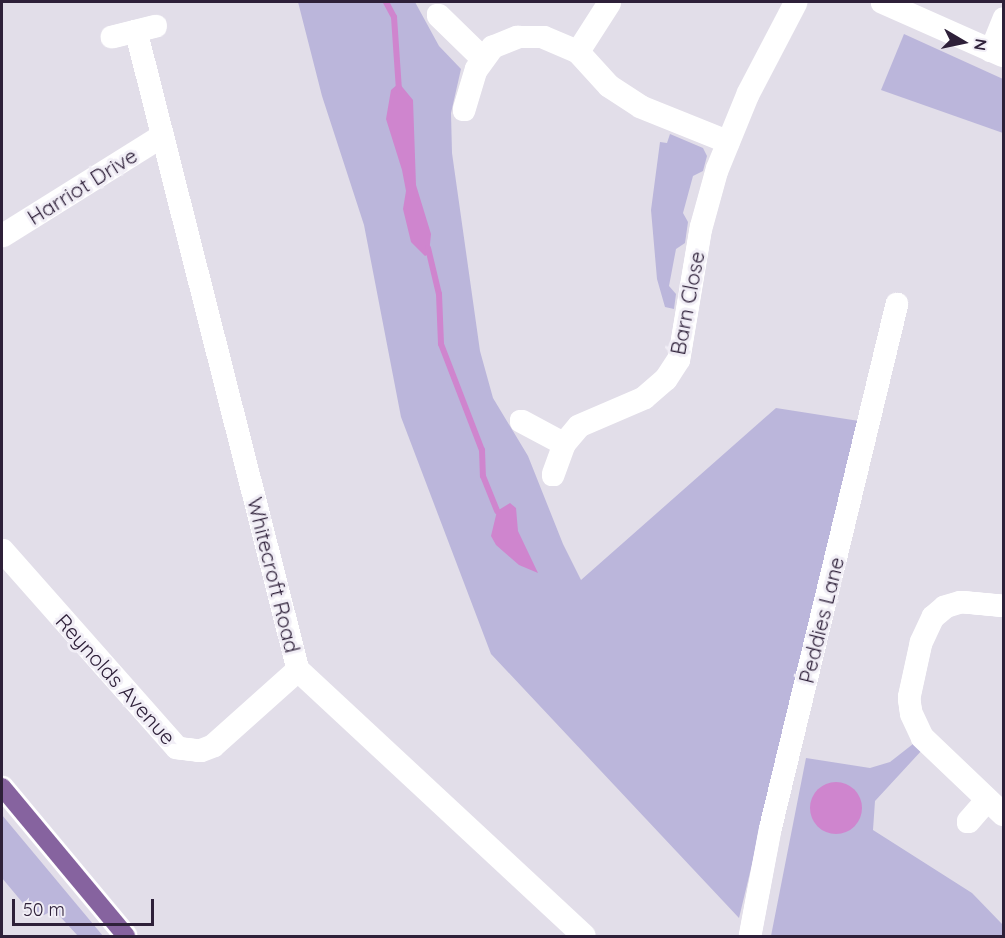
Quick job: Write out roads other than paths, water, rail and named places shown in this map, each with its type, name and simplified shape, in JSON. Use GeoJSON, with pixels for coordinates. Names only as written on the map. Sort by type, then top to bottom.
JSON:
{"type":"FeatureCollection","features":[{"type":"Feature","properties":{"kind":"main road"},"geometry":{"type":"LineString","coordinates":[[2,787],[126,936]]}},
{"type":"Feature","properties":{"kind":"street"},"geometry":{"type":"LineString","coordinates":[[578,52],[610,2]]}},
{"type":"Feature","properties":{"kind":"street","name":"Barn Close"},"geometry":{"type":"LineString","coordinates":[[554,475],[564,444],[585,422],[656,390],[679,359],[701,228],[728,142],[796,2]]}},
{"type":"Feature","properties":{"kind":"street"},"geometry":{"type":"LineString","coordinates":[[882,2],[997,53],[1004,18]]}},
{"type":"Feature","properties":{"kind":"street"},"geometry":{"type":"LineString","coordinates":[[438,15],[482,58]]}},
{"type":"Feature","properties":{"kind":"street"},"geometry":{"type":"LineString","coordinates":[[112,37],[156,26]]}},
{"type":"Feature","properties":{"kind":"street","name":"Whitecroft Road"},"geometry":{"type":"LineString","coordinates":[[136,31],[298,670],[584,936]]}},
{"type":"Feature","properties":{"kind":"street"},"geometry":{"type":"LineString","coordinates":[[464,110],[482,58],[505,40],[532,36],[556,40],[578,52],[623,97],[658,115],[728,142]]}},
{"type":"Feature","properties":{"kind":"street","name":"Harriot Drive"},"geometry":{"type":"LineString","coordinates":[[2,236],[162,136]]}},
{"type":"Feature","properties":{"kind":"street","name":"Peddies Lane"},"geometry":{"type":"LineString","coordinates":[[750,936],[770,830],[897,304]]}},
{"type":"Feature","properties":{"kind":"street"},"geometry":{"type":"LineString","coordinates":[[521,421],[564,444]]}},
{"type":"Feature","properties":{"kind":"street","name":"Reynolds Avenue"},"geometry":{"type":"LineString","coordinates":[[2,550],[177,748],[200,752],[213,746],[298,670]]}},
{"type":"Feature","properties":{"kind":"street"},"geometry":{"type":"LineString","coordinates":[[1004,606],[961,602],[945,607],[933,616],[921,643],[909,698],[911,713],[922,737],[1004,815]]}},
{"type":"Feature","properties":{"kind":"street"},"geometry":{"type":"LineString","coordinates":[[968,822],[987,800]]}},
{"type":"Feature","properties":{"kind":"waterway"},"geometry":{"type":"LineString","coordinates":[[386,2],[394,17],[399,91]]}},
{"type":"Feature","properties":{"kind":"waterway"},"geometry":{"type":"LineString","coordinates":[[428,248],[439,294],[441,344],[482,450],[483,476],[497,511]]}}]}
